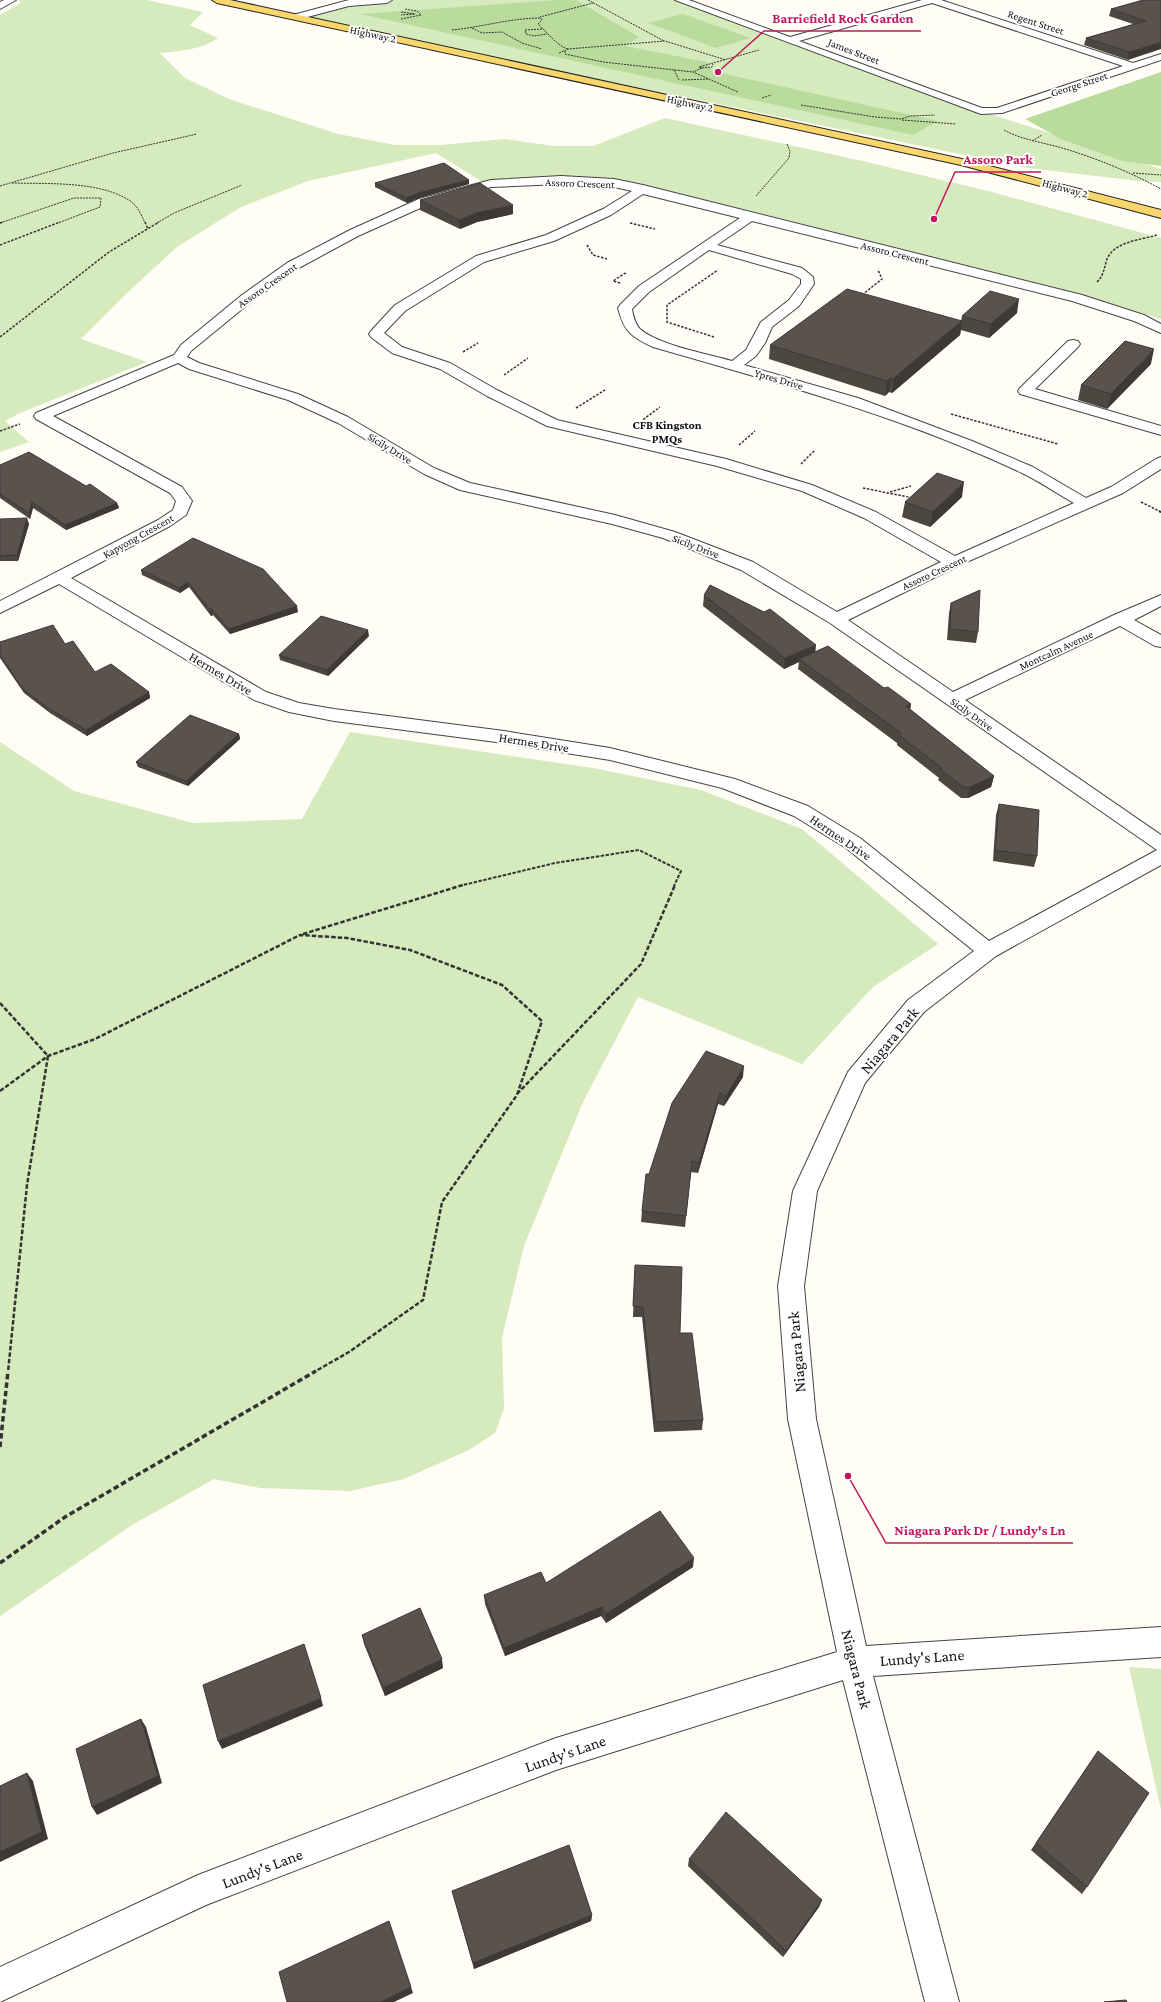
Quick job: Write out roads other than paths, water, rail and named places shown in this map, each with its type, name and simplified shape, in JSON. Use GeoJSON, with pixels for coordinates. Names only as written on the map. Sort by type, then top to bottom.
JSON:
{"type":"FeatureCollection","features":[{"type":"Feature","properties":{"kind":"main road","name":"Highway 2"},"geometry":{"type":"LineString","coordinates":[[217,0],[962,162],[1161,214]]}},
{"type":"Feature","properties":{"kind":"street"},"geometry":{"type":"LineString","coordinates":[[0,6],[11,0]]}},
{"type":"Feature","properties":{"kind":"street"},"geometry":{"type":"LineString","coordinates":[[296,17],[349,3],[387,0]]}},
{"type":"Feature","properties":{"kind":"street","name":"James Street"},"geometry":{"type":"LineString","coordinates":[[680,0],[972,109],[980,111],[998,111]]}},
{"type":"Feature","properties":{"kind":"street"},"geometry":{"type":"LineString","coordinates":[[790,40],[932,0]]}},
{"type":"Feature","properties":{"kind":"street","name":"Regent Street"},"geometry":{"type":"LineString","coordinates":[[932,0],[1132,66]]}},
{"type":"Feature","properties":{"kind":"street","name":"George Street"},"geometry":{"type":"LineString","coordinates":[[998,111],[1161,57]]}},
{"type":"Feature","properties":{"kind":"street","name":"Assoro Crescent"},"geometry":{"type":"LineString","coordinates":[[41,416],[179,358],[186,348],[247,298],[292,266],[354,233],[423,202],[491,184],[561,180],[614,183],[643,189],[1078,298],[1138,318],[1161,329]]}},
{"type":"Feature","properties":{"kind":"street"},"geometry":{"type":"LineString","coordinates":[[643,189],[607,212],[550,238],[480,259],[400,308],[376,334],[396,350],[445,366],[483,388],[552,423],[721,462],[807,488],[870,515],[954,562]]}},
{"type":"Feature","properties":{"kind":"street","name":"Ypres Drive"},"geometry":{"type":"LineString","coordinates":[[743,215],[707,246],[644,289],[625,308],[628,324],[638,334],[658,344],[853,401],[968,444],[1028,470],[1086,504]]}},
{"type":"Feature","properties":{"kind":"street"},"geometry":{"type":"LineString","coordinates":[[707,246],[797,271],[807,277],[808,284],[794,303],[766,324],[752,353],[734,366]]}},
{"type":"Feature","properties":{"kind":"street"},"geometry":{"type":"LineString","coordinates":[[1073,344],[1026,391],[1161,431]]}},
{"type":"Feature","properties":{"kind":"street","name":"Sicily Drive"},"geometry":{"type":"LineString","coordinates":[[179,358],[194,366],[293,397],[343,420],[429,471],[465,487],[615,520],[669,535],[747,566],[836,620],[1161,845]]}},
{"type":"Feature","properties":{"kind":"street","name":"Kapyong Crescent"},"geometry":{"type":"LineString","coordinates":[[0,608],[164,523],[180,512],[184,501],[176,490],[41,416]]}},
{"type":"Feature","properties":{"kind":"street","name":"Assoro Crescent"},"geometry":{"type":"LineString","coordinates":[[836,620],[954,562],[1117,490],[1161,462]]}},
{"type":"Feature","properties":{"kind":"street","name":"Hermes Drive"},"geometry":{"type":"LineString","coordinates":[[60,578],[260,696],[295,708],[334,716],[504,737],[610,754],[728,783],[801,811],[853,843],[988,951]]}},
{"type":"Feature","properties":{"kind":"street","name":"Montcalm Avenue"},"geometry":{"type":"LineString","coordinates":[[951,700],[1161,600]]}},
{"type":"Feature","properties":{"kind":"street"},"geometry":{"type":"LineString","coordinates":[[1120,619],[1161,642]]}},
{"type":"Feature","properties":{"kind":"street","name":"Niagara Park"},"geometry":{"type":"LineString","coordinates":[[942,2002],[854,1662],[802,1419],[790,1286],[805,1190],[856,1078],[916,1006],[988,951],[1161,856]]}},
{"type":"Feature","properties":{"kind":"street","name":"Lundy's Lane"},"geometry":{"type":"LineString","coordinates":[[0,1985],[198,1892],[556,1754],[854,1662],[1161,1642]]}},
{"type":"Feature","properties":{"kind":"place","name":"Barriefield Rock Garden"},"geometry":{"type":"Point","coordinates":[718,72]}},
{"type":"Feature","properties":{"kind":"place","name":"Assoro Park"},"geometry":{"type":"Point","coordinates":[934,219]}},
{"type":"Feature","properties":{"kind":"place","name":"Niagara Park Dr / Lundy's Ln"},"geometry":{"type":"Point","coordinates":[848,1476]}},
{"type":"Feature","properties":{"kind":"district","name":"CFB Kingston PMQs"},"geometry":{"type":"Point","coordinates":[667,432]}}]}
